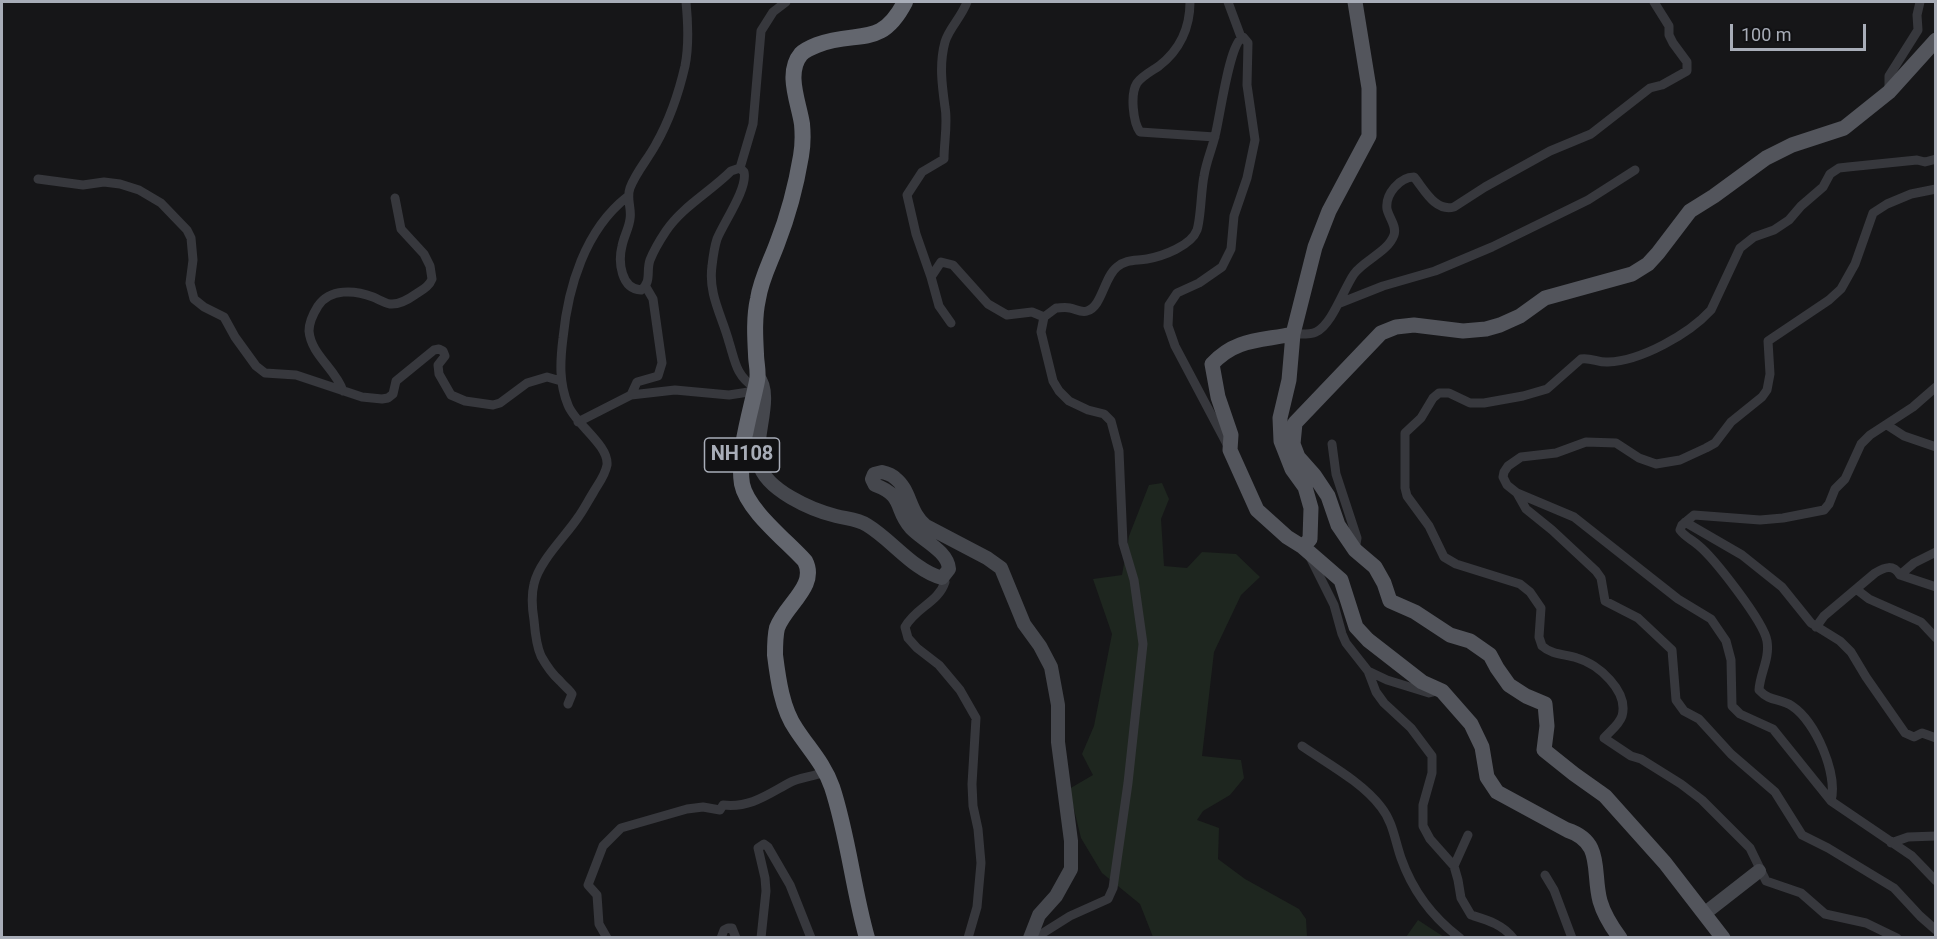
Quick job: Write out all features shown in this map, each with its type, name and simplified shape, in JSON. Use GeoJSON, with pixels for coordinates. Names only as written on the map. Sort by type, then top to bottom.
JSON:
{"type":"FeatureCollection","features":[{"type":"Feature","properties":{"kind":"highway","name":"NH108"},"geometry":{"type":"LineString","coordinates":[[867,938],[836,798],[826,771],[789,717],[775,655],[777,628],[806,584],[809,570],[805,561],[752,505],[742,486],[742,455],[756,385],[755,316],[758,299],[764,274],[777,246],[788,213],[803,141],[794,68],[801,53],[812,47],[828,41],[865,36],[888,27],[896,19],[905,2]]}},
{"type":"Feature","properties":{"kind":"main road"},"geometry":{"type":"LineString","coordinates":[[1305,549],[1310,538],[1311,508],[1305,487],[1292,469],[1281,441],[1280,418],[1289,380],[1293,334],[1321,230],[1341,186],[1369,136],[1369,88],[1355,2]]}},
{"type":"Feature","properties":{"kind":"main road"},"geometry":{"type":"LineString","coordinates":[[1723,938],[1665,863],[1605,796],[1544,750],[1547,726],[1545,704],[1509,685],[1490,654],[1470,641],[1450,635],[1415,612],[1390,601],[1375,567],[1355,550],[1338,525],[1328,496],[1314,475],[1298,458],[1293,444],[1296,423],[1381,333],[1396,327],[1414,325],[1463,332],[1486,329],[1520,316],[1545,298],[1632,274],[1648,264],[1690,211],[1766,158],[1792,145],[1844,128],[1889,92],[1935,40]]}},
{"type":"Feature","properties":{"kind":"main road"},"geometry":{"type":"LineString","coordinates":[[1293,334],[1241,343],[1222,353],[1212,364],[1218,397],[1231,435],[1230,450],[1257,510],[1341,580],[1356,627],[1368,640],[1414,676],[1447,697],[1471,724],[1482,747],[1487,777],[1497,792],[1567,830],[1579,834],[1588,843],[1594,856],[1599,898],[1607,919],[1620,938]]}},
{"type":"Feature","properties":{"kind":"street"},"geometry":{"type":"LineString","coordinates":[[568,704],[572,694],[558,680],[540,654],[532,594],[534,582],[540,570],[579,516],[604,476],[607,464],[605,454],[598,443],[578,422],[567,404],[561,381],[560,365],[566,311],[572,282],[583,257],[600,227],[627,197],[634,180],[666,125],[685,65],[688,23],[686,2]]}},
{"type":"Feature","properties":{"kind":"street"},"geometry":{"type":"LineString","coordinates":[[740,168],[753,124],[761,32],[773,12],[786,2]]}},
{"type":"Feature","properties":{"kind":"street"},"geometry":{"type":"LineString","coordinates":[[951,323],[939,306],[916,234],[907,195],[922,172],[944,159],[946,111],[941,83],[944,49],[948,35],[961,17],[967,2]]}},
{"type":"Feature","properties":{"kind":"street"},"geometry":{"type":"LineString","coordinates":[[1190,2],[1190,16],[1180,44],[1172,55],[1137,82],[1134,91],[1135,120],[1140,132],[1215,138]]}},
{"type":"Feature","properties":{"kind":"street"},"geometry":{"type":"LineString","coordinates":[[1228,2],[1241,37],[1245,38],[1248,43],[1247,85],[1256,140],[1247,178],[1234,216],[1231,249],[1222,267],[1199,283],[1177,293],[1169,305],[1168,326],[1174,346],[1230,450]]}},
{"type":"Feature","properties":{"kind":"street"},"geometry":{"type":"LineString","coordinates":[[1293,334],[1317,332],[1340,303],[1356,272],[1393,238],[1394,229],[1387,208],[1389,196],[1402,179],[1414,177],[1438,205],[1449,209],[1550,151],[1590,134],[1650,88],[1662,85],[1687,71],[1687,62],[1673,43],[1669,35],[1669,26],[1654,2]]}},
{"type":"Feature","properties":{"kind":"street"},"geometry":{"type":"LineString","coordinates":[[1889,92],[1889,76],[1918,30],[1917,15],[1920,2]]}},
{"type":"Feature","properties":{"kind":"street"},"geometry":{"type":"LineString","coordinates":[[1035,938],[1070,916],[1108,899],[1113,888],[1128,783],[1143,644],[1134,580],[1123,543],[1119,451],[1112,421],[1104,414],[1088,410],[1069,401],[1059,391],[1053,381],[1044,352],[1041,332],[1044,317],[1056,308],[1071,308],[1080,312],[1093,308],[1110,274],[1119,265],[1164,254],[1191,241],[1198,227],[1204,173],[1215,138],[1226,81],[1237,42],[1241,37]]}},
{"type":"Feature","properties":{"kind":"street"},"geometry":{"type":"LineString","coordinates":[[1898,938],[1866,923],[1822,912],[1801,893],[1766,881],[1750,848],[1702,800],[1672,778],[1641,759],[1630,756],[1604,738],[1619,722],[1622,715],[1622,702],[1617,689],[1594,666],[1578,658],[1556,654],[1542,646],[1539,637],[1541,608],[1530,592],[1520,584],[1456,564],[1444,557],[1429,526],[1407,496],[1405,433],[1421,418],[1433,398],[1439,393],[1449,393],[1470,404],[1523,396],[1547,389],[1581,358],[1605,363],[1630,360],[1681,334],[1704,318],[1715,302],[1740,249],[1754,237],[1774,230],[1789,220],[1823,187],[1830,174],[1839,168],[1848,166],[1917,160],[1925,162],[1935,159]]}},
{"type":"Feature","properties":{"kind":"street"},"geometry":{"type":"LineString","coordinates":[[627,197],[631,211],[630,223],[621,246],[621,266],[625,280],[635,290],[641,290],[646,287],[649,263],[666,230],[681,213],[731,171],[740,168]]}},
{"type":"Feature","properties":{"kind":"street"},"geometry":{"type":"LineString","coordinates":[[740,168],[744,172],[744,185],[717,240],[711,269],[716,307],[729,340],[737,370],[748,383],[756,385]]}},
{"type":"Feature","properties":{"kind":"street"},"geometry":{"type":"LineString","coordinates":[[1340,303],[1383,286],[1435,271],[1492,247],[1588,200],[1635,171]]}},
{"type":"Feature","properties":{"kind":"street"},"geometry":{"type":"LineString","coordinates":[[38,179],[83,185],[104,182],[120,184],[154,198],[171,212],[191,238],[193,260],[191,291],[194,298],[204,307],[224,317],[235,337],[259,369],[268,374],[296,375],[362,397],[388,398],[393,394],[396,381],[436,349],[445,354],[438,365],[439,374],[451,395],[459,399],[493,405],[500,404],[527,383],[547,377],[561,381]]}},
{"type":"Feature","properties":{"kind":"street"},"geometry":{"type":"LineString","coordinates":[[1935,189],[1911,194],[1873,213],[1855,264],[1841,289],[1829,300],[1768,341],[1770,374],[1767,390],[1762,398],[1731,422],[1715,443],[1680,460],[1656,464],[1639,458],[1616,443],[1597,441],[1576,445],[1556,453],[1521,456],[1508,466],[1503,477],[1517,493],[1574,517],[1678,599],[1711,619],[1726,641],[1731,660],[1732,706],[1740,714],[1773,729],[1831,801],[1912,856],[1935,881]]}},
{"type":"Feature","properties":{"kind":"street"},"geometry":{"type":"LineString","coordinates":[[343,391],[310,336],[310,320],[323,299],[332,294],[347,292],[371,296],[386,303],[396,304],[426,288],[432,279],[430,266],[424,254],[401,229],[395,198]]}},
{"type":"Feature","properties":{"kind":"street"},"geometry":{"type":"LineString","coordinates":[[931,277],[941,262],[947,262],[988,304],[1007,315],[1032,312],[1044,317]]}},
{"type":"Feature","properties":{"kind":"street"},"geometry":{"type":"LineString","coordinates":[[631,395],[637,382],[658,376],[662,363],[652,299],[646,287]]}},
{"type":"Feature","properties":{"kind":"street"},"geometry":{"type":"LineString","coordinates":[[578,422],[631,395],[675,390],[729,395],[761,381],[764,394],[758,462],[768,480],[785,494],[811,507],[852,518],[867,525],[915,562],[935,576],[942,578],[945,582],[940,593],[911,615],[905,627],[912,643],[939,665],[960,690],[976,718],[972,784],[981,863],[977,907],[968,938]]}},
{"type":"Feature","properties":{"kind":"street"},"geometry":{"type":"LineString","coordinates":[[1831,801],[1833,783],[1823,749],[1814,731],[1790,704],[1769,699],[1759,690],[1768,657],[1765,632],[1746,603],[1714,563],[1680,530],[1685,522],[1694,515],[1760,520],[1820,512],[1829,504],[1835,489],[1845,479],[1861,444],[1870,435],[1913,407],[1935,387]]}},
{"type":"Feature","properties":{"kind":"street"},"geometry":{"type":"LineString","coordinates":[[1887,425],[1904,436],[1935,447]]}},
{"type":"Feature","properties":{"kind":"street"},"geometry":{"type":"LineString","coordinates":[[1332,444],[1335,474],[1358,538],[1355,550]]}},
{"type":"Feature","properties":{"kind":"street"},"geometry":{"type":"LineString","coordinates":[[942,578],[949,569],[946,558],[909,526],[894,496],[875,485],[872,479],[877,472],[896,478],[904,490],[916,519],[978,552],[1001,568],[1024,624],[1041,645],[1051,667],[1058,705],[1058,742],[1071,841],[1071,869],[1056,896],[1039,915],[1030,938]]}},
{"type":"Feature","properties":{"kind":"street"},"geometry":{"type":"LineString","coordinates":[[1517,493],[1526,509],[1596,571],[1601,578],[1605,601],[1638,618],[1668,646],[1674,656],[1676,700],[1679,706],[1699,719],[1731,754],[1775,792],[1802,835],[1894,888],[1935,930]]}},
{"type":"Feature","properties":{"kind":"street"},"geometry":{"type":"LineString","coordinates":[[1685,522],[1742,555],[1782,587],[1810,623],[1840,641],[1851,652],[1905,733],[1914,737],[1922,733],[1935,738]]}},
{"type":"Feature","properties":{"kind":"street"},"geometry":{"type":"LineString","coordinates":[[1305,549],[1334,605],[1341,633],[1368,671],[1376,692],[1384,703],[1411,728],[1432,756],[1432,772],[1423,805],[1423,826],[1430,839],[1454,866],[1461,898],[1471,915],[1492,922],[1513,938]]}},
{"type":"Feature","properties":{"kind":"street"},"geometry":{"type":"LineString","coordinates":[[1900,575],[1914,563],[1935,552]]}},
{"type":"Feature","properties":{"kind":"street"},"geometry":{"type":"LineString","coordinates":[[1816,627],[1824,616],[1856,588],[1887,567],[1893,568],[1900,575],[1935,587]]}},
{"type":"Feature","properties":{"kind":"street"},"geometry":{"type":"LineString","coordinates":[[1856,588],[1869,599],[1921,621],[1935,638]]}},
{"type":"Feature","properties":{"kind":"street"},"geometry":{"type":"LineString","coordinates":[[1368,671],[1429,693],[1436,689]]}},
{"type":"Feature","properties":{"kind":"street"},"geometry":{"type":"LineString","coordinates":[[1302,746],[1357,784],[1381,807],[1388,818],[1401,858],[1423,902],[1439,921],[1460,938]]}},
{"type":"Feature","properties":{"kind":"street"},"geometry":{"type":"LineString","coordinates":[[607,938],[599,924],[597,895],[588,885],[603,846],[616,831],[687,809],[703,807],[720,810],[723,805],[741,806],[788,783],[826,771]]}},
{"type":"Feature","properties":{"kind":"street"},"geometry":{"type":"LineString","coordinates":[[1454,866],[1468,834]]}},
{"type":"Feature","properties":{"kind":"street"},"geometry":{"type":"LineString","coordinates":[[1891,843],[1908,837],[1935,836]]}},
{"type":"Feature","properties":{"kind":"street"},"geometry":{"type":"LineString","coordinates":[[761,938],[766,891],[764,872],[758,852],[760,845],[764,844],[790,885],[811,938]]}},
{"type":"Feature","properties":{"kind":"street"},"geometry":{"type":"LineString","coordinates":[[1703,912],[1709,910],[1760,871]]}},
{"type":"Feature","properties":{"kind":"street"},"geometry":{"type":"LineString","coordinates":[[1545,875],[1554,890],[1572,938]]}},
{"type":"Feature","properties":{"kind":"street"},"geometry":{"type":"LineString","coordinates":[[721,938],[728,927],[732,928],[736,938]]}},
{"type":"Feature","properties":{"kind":"shaded area"},"geometry":{"type":"Polygon","coordinates":[[[1162,483],[1169,499],[1161,519],[1164,566],[1187,568],[1202,552],[1236,554],[1260,577],[1241,595],[1214,652],[1202,756],[1241,760],[1244,778],[1230,795],[1203,811],[1197,820],[1219,828],[1218,859],[1245,879],[1299,909],[1306,919],[1307,937],[1153,937],[1140,904],[1102,873],[1081,838],[1069,789],[1093,775],[1082,754],[1094,726],[1112,634],[1093,579],[1122,575],[1129,536],[1149,485],[1162,483]]]}},
{"type":"Feature","properties":{"kind":"shaded area"},"geometry":{"type":"Polygon","coordinates":[[[1418,920],[1444,937],[1406,937],[1418,920]]]}}]}
